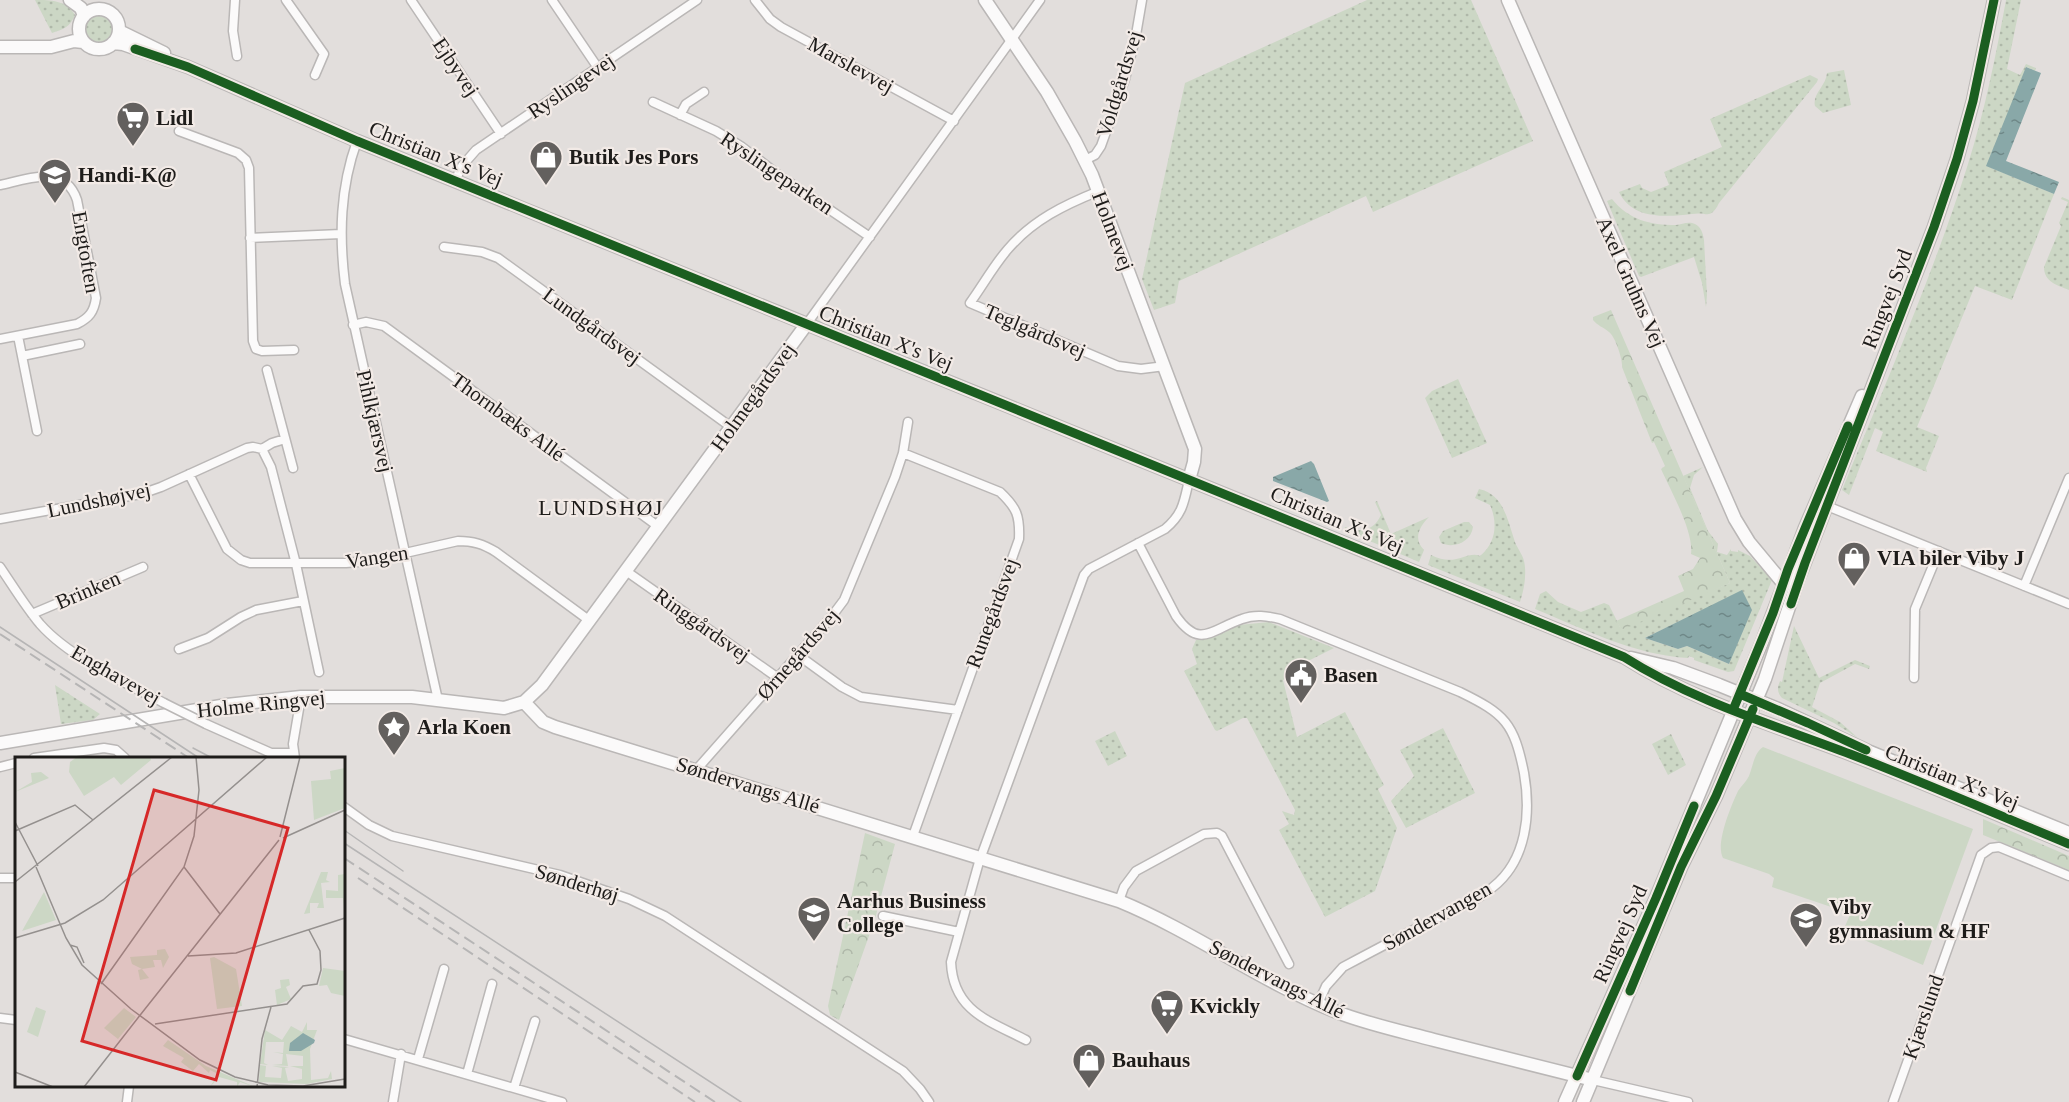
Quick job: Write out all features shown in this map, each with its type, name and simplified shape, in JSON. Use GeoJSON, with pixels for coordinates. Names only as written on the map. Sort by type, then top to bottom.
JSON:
{"type":"FeatureCollection","features":[{"type":"Feature","properties":{"kind":"street"},"geometry":{"type":"LineString","coordinates":[[70,0],[81,8],[84,16]]}},
{"type":"Feature","properties":{"kind":"street"},"geometry":{"type":"LineString","coordinates":[[0,47],[51,47],[74,41],[99,50],[116,37],[114,17],[107,11],[98,9],[88,0]]}},
{"type":"Feature","properties":{"kind":"street"},"geometry":{"type":"LineString","coordinates":[[235,0],[232,31],[237,56]]}},
{"type":"Feature","properties":{"kind":"street"},"geometry":{"type":"LineString","coordinates":[[286,0],[324,54],[315,75]]}},
{"type":"Feature","properties":{"kind":"street","name":"Ejbyvej"},"geometry":{"type":"LineString","coordinates":[[411,0],[501,134]]}},
{"type":"Feature","properties":{"kind":"street"},"geometry":{"type":"LineString","coordinates":[[552,0],[598,68]]}},
{"type":"Feature","properties":{"kind":"street","name":"Ryslingevej"},"geometry":{"type":"LineString","coordinates":[[454,181],[467,158],[695,0]]}},
{"type":"Feature","properties":{"kind":"street","name":"Marslevvej"},"geometry":{"type":"LineString","coordinates":[[755,0],[770,19],[781,27],[954,121]]}},
{"type":"Feature","properties":{"kind":"street","name":"Holmevej"},"geometry":{"type":"LineString","coordinates":[[985,0],[1055,105],[1099,191],[1195,449],[1189,480]]}},
{"type":"Feature","properties":{"kind":"street","name":"Holmegårdsvej"},"geometry":{"type":"LineString","coordinates":[[524,702],[542,685],[590,621],[1040,0]]}},
{"type":"Feature","properties":{"kind":"street","name":"Voldgårdsvej"},"geometry":{"type":"LineString","coordinates":[[1084,160],[1095,155],[1101,146],[1125,79],[1142,0]]}},
{"type":"Feature","properties":{"kind":"street","name":"Axel Gruhns Vej"},"geometry":{"type":"LineString","coordinates":[[1508,0],[1731,511],[1749,542],[1783,583]]}},
{"type":"Feature","properties":{"kind":"street","name":"Ringvej Syd"},"geometry":{"type":"LineString","coordinates":[[1583,1102],[1681,867],[1716,796],[1750,716],[1781,634],[1821,503],[1851,420],[1893,330],[1934,227],[1957,159],[1975,92],[1994,0]]}},
{"type":"Feature","properties":{"kind":"street"},"geometry":{"type":"LineString","coordinates":[[14,47],[70,34],[79,28],[84,16],[98,9]]}},
{"type":"Feature","properties":{"kind":"street"},"geometry":{"type":"LineString","coordinates":[[79,28],[82,42]]}},
{"type":"Feature","properties":{"kind":"street","name":"Christian X's Vej"},"geometry":{"type":"LineString","coordinates":[[116,37],[123,44],[188,67],[454,181],[1624,657],[1669,683],[1733,710],[2069,844]]}},
{"type":"Feature","properties":{"kind":"street"},"geometry":{"type":"LineString","coordinates":[[680,115],[686,104],[704,92]]}},
{"type":"Feature","properties":{"kind":"street","name":"Ryslingeparken"},"geometry":{"type":"LineString","coordinates":[[653,102],[716,131],[742,147],[780,176],[870,237]]}},
{"type":"Feature","properties":{"kind":"street"},"geometry":{"type":"LineString","coordinates":[[179,131],[238,153],[246,160],[249,168],[253,341],[256,349],[262,351],[294,350]]}},
{"type":"Feature","properties":{"kind":"street","name":"Pihlkjærsvej"},"geometry":{"type":"LineString","coordinates":[[357,141],[349,165],[341,234],[345,284],[352,325],[438,700]]}},
{"type":"Feature","properties":{"kind":"street","name":"Engtoften"},"geometry":{"type":"LineString","coordinates":[[0,185],[40,176],[64,180],[72,188],[96,298],[94,310],[87,319],[76,324],[0,339]]}},
{"type":"Feature","properties":{"kind":"street","name":"Teglgårdsvej"},"geometry":{"type":"LineString","coordinates":[[1099,191],[1048,214],[1031,226],[1007,249],[970,303],[1118,366],[1141,369],[1165,366]]}},
{"type":"Feature","properties":{"kind":"street"},"geometry":{"type":"LineString","coordinates":[[250,238],[341,234]]}},
{"type":"Feature","properties":{"kind":"street","name":"Lundgårdsvej"},"geometry":{"type":"LineString","coordinates":[[444,247],[490,254],[498,258],[731,427]]}},
{"type":"Feature","properties":{"kind":"street","name":"Thornbæks Allé"},"geometry":{"type":"LineString","coordinates":[[352,325],[366,322],[384,327],[659,527]]}},
{"type":"Feature","properties":{"kind":"street"},"geometry":{"type":"LineString","coordinates":[[18,336],[37,431]]}},
{"type":"Feature","properties":{"kind":"street"},"geometry":{"type":"LineString","coordinates":[[22,356],[81,344]]}},
{"type":"Feature","properties":{"kind":"street"},"geometry":{"type":"LineString","coordinates":[[267,370],[293,468]]}},
{"type":"Feature","properties":{"kind":"street","name":"Ørnegårdsvej"},"geometry":{"type":"LineString","coordinates":[[697,769],[844,600],[903,453],[908,422]]}},
{"type":"Feature","properties":{"kind":"street","name":"Lundshøjvej"},"geometry":{"type":"LineString","coordinates":[[0,519],[120,499],[161,487],[247,448],[262,449],[285,439]]}},
{"type":"Feature","properties":{"kind":"street"},"geometry":{"type":"LineString","coordinates":[[262,449],[271,467],[320,672]]}},
{"type":"Feature","properties":{"kind":"street","name":"Runegårdsvej"},"geometry":{"type":"LineString","coordinates":[[903,453],[1000,492],[1017,512],[1020,526],[1019,539],[913,836]]}},
{"type":"Feature","properties":{"kind":"street","name":"Vangen"},"geometry":{"type":"LineString","coordinates":[[189,474],[227,549],[233,556],[250,563],[354,563],[458,541],[472,541],[483,545],[590,621]]}},
{"type":"Feature","properties":{"kind":"street"},"geometry":{"type":"LineString","coordinates":[[2024,586],[2069,478]]}},
{"type":"Feature","properties":{"kind":"street"},"geometry":{"type":"LineString","coordinates":[[1026,1040],[977,1016],[960,997],[951,964],[958,932],[980,858],[1084,575],[1089,569],[1165,529],[1174,521],[1182,507],[1189,480]]}},
{"type":"Feature","properties":{"kind":"street"},"geometry":{"type":"LineString","coordinates":[[1821,503],[2069,604]]}},
{"type":"Feature","properties":{"kind":"street","name":"Ringvej Syd"},"geometry":{"type":"LineString","coordinates":[[1565,1102],[1656,898],[1770,621],[1788,569],[1821,503]]}},
{"type":"Feature","properties":{"kind":"street","name":"Søndervangen"},"geometry":{"type":"LineString","coordinates":[[1138,543],[1176,616],[1192,633],[1213,634],[1232,623],[1252,616],[1265,615],[1280,619],[1487,705],[1509,725],[1516,739],[1525,779],[1526,821],[1520,850],[1506,875],[1482,895],[1343,967],[1326,986],[1318,1004]]}},
{"type":"Feature","properties":{"kind":"street"},"geometry":{"type":"LineString","coordinates":[[1914,678],[1915,609],[1939,551]]}},
{"type":"Feature","properties":{"kind":"street","name":"Axel Gruhns Vej"},"geometry":{"type":"LineString","coordinates":[[1764,558],[1788,569]]}},
{"type":"Feature","properties":{"kind":"street","name":"Enghavevej"},"geometry":{"type":"LineString","coordinates":[[0,567],[41,625],[69,649],[121,681],[206,723],[271,753],[295,756]]}},
{"type":"Feature","properties":{"kind":"street","name":"Brinken"},"geometry":{"type":"LineString","coordinates":[[32,614],[143,567]]}},
{"type":"Feature","properties":{"kind":"street"},"geometry":{"type":"LineString","coordinates":[[1781,634],[1792,578],[1788,569]]}},
{"type":"Feature","properties":{"kind":"street","name":"Ringgårdsvej"},"geometry":{"type":"LineString","coordinates":[[626,572],[778,678]]}},
{"type":"Feature","properties":{"kind":"street"},"geometry":{"type":"LineString","coordinates":[[179,649],[208,638],[256,610],[303,601]]}},
{"type":"Feature","properties":{"kind":"street"},"geometry":{"type":"LineString","coordinates":[[798,655],[842,687],[861,697],[958,710]]}},
{"type":"Feature","properties":{"kind":"street","name":"Christian X's Vej"},"geometry":{"type":"LineString","coordinates":[[1624,657],[1673,668],[1756,700],[1870,752],[2069,833]]}},
{"type":"Feature","properties":{"kind":"street","name":"Holme Ringvej"},"geometry":{"type":"LineString","coordinates":[[0,743],[227,705],[301,697],[376,696],[438,700],[495,709],[524,702]]}},
{"type":"Feature","properties":{"kind":"street"},"geometry":{"type":"LineString","coordinates":[[295,756],[293,744],[301,697]]}},
{"type":"Feature","properties":{"kind":"street","name":"Søndervangs Allé"},"geometry":{"type":"LineString","coordinates":[[524,702],[543,722],[555,727],[913,836],[1119,902],[1150,914],[1281,986],[1344,1014],[1389,1028],[1688,1102]]}},
{"type":"Feature","properties":{"kind":"street"},"geometry":{"type":"LineString","coordinates":[[47,757],[104,748],[116,750],[123,757]]}},
{"type":"Feature","properties":{"kind":"street"},"geometry":{"type":"LineString","coordinates":[[0,767],[15,763]]}},
{"type":"Feature","properties":{"kind":"street","name":"Sønderhøj"},"geometry":{"type":"LineString","coordinates":[[345,808],[369,825],[392,836],[560,874],[629,899],[686,928],[903,1071],[929,1102]]}},
{"type":"Feature","properties":{"kind":"street"},"geometry":{"type":"LineString","coordinates":[[1119,902],[1124,887],[1136,871],[1204,834],[1217,833],[1222,837],[1289,964]]}},
{"type":"Feature","properties":{"kind":"street","name":"Kjærslund"},"geometry":{"type":"LineString","coordinates":[[1896,1101],[1981,855],[1991,848],[1999,847],[2069,876]]}},
{"type":"Feature","properties":{"kind":"street"},"geometry":{"type":"LineString","coordinates":[[883,916],[958,932]]}},
{"type":"Feature","properties":{"kind":"street"},"geometry":{"type":"LineString","coordinates":[[418,1059],[444,969]]}},
{"type":"Feature","properties":{"kind":"street"},"geometry":{"type":"LineString","coordinates":[[467,1074],[492,984]]}},
{"type":"Feature","properties":{"kind":"street"},"geometry":{"type":"LineString","coordinates":[[0,1018],[15,1020]]}},
{"type":"Feature","properties":{"kind":"street"},"geometry":{"type":"LineString","coordinates":[[514,1088],[535,1021]]}},
{"type":"Feature","properties":{"kind":"street"},"geometry":{"type":"LineString","coordinates":[[345,1039],[562,1102]]}},
{"type":"Feature","properties":{"kind":"street"},"geometry":{"type":"LineString","coordinates":[[393,1102],[401,1054]]}},
{"type":"Feature","properties":{"kind":"street"},"geometry":{"type":"LineString","coordinates":[[127,1102],[129,1087]]}},
{"type":"Feature","properties":{"kind":"green space"},"geometry":{"type":"Polygon","coordinates":[[[35,0],[63,4],[75,15],[66,27],[52,33],[35,0]]]}},
{"type":"Feature","properties":{"kind":"green space"},"geometry":{"type":"Polygon","coordinates":[[[1367,0],[1471,0],[1533,141],[1373,212],[1366,196],[1179,281],[1175,303],[1154,310],[1142,279],[1185,83],[1367,0]]]}},
{"type":"Feature","properties":{"kind":"green space"},"geometry":{"type":"Polygon","coordinates":[[[2006,0],[2021,0],[2007,69],[2020,75],[2026,64],[2036,68],[2035,71],[2027,67],[1987,166],[2054,194],[2012,300],[1975,286],[1917,427],[1939,436],[1926,468],[1927,472],[1876,451],[1883,432],[1875,428],[1849,495],[1842,490],[1924,287],[1968,164],[1990,82],[2006,0]]]}},
{"type":"Feature","properties":{"kind":"green space"},"geometry":{"type":"Polygon","coordinates":[[[99,16],[108,20],[112,29],[108,38],[99,42],[90,38],[86,29],[90,20],[99,16]]]}},
{"type":"Feature","properties":{"kind":"green space"},"geometry":{"type":"Polygon","coordinates":[[[1844,70],[1851,105],[1823,113],[1815,106],[1815,102],[1827,73],[1844,70]]]}},
{"type":"Feature","properties":{"kind":"green space"},"geometry":{"type":"Polygon","coordinates":[[[1810,75],[1818,79],[1817,82],[1710,214],[1651,215],[1632,208],[1619,192],[1640,184],[1642,188],[1651,192],[1669,185],[1664,172],[1722,147],[1710,119],[1810,75]]]}},
{"type":"Feature","properties":{"kind":"green space"},"geometry":{"type":"Polygon","coordinates":[[[2062,197],[2069,200],[2069,290],[2049,280],[2044,267],[2068,202],[2061,199],[2062,197]]]}},
{"type":"Feature","properties":{"kind":"green space"},"geometry":{"type":"Polygon","coordinates":[[[1612,199],[1626,212],[1641,220],[1666,225],[1690,223],[1699,227],[1704,240],[1706,307],[1694,257],[1639,276],[1607,201],[1612,199]]]}},
{"type":"Feature","properties":{"kind":"green space"},"geometry":{"type":"Polygon","coordinates":[[[1611,310],[1730,583],[1624,629],[1616,621],[1684,591],[1678,576],[1693,569],[1700,558],[1691,554],[1685,523],[1661,469],[1665,466],[1654,442],[1652,443],[1622,367],[1616,343],[1609,332],[1593,320],[1593,317],[1611,310]]]}},
{"type":"Feature","properties":{"kind":"green space"},"geometry":{"type":"Polygon","coordinates":[[[1458,379],[1487,443],[1452,458],[1425,398],[1432,391],[1458,379]]]}},
{"type":"Feature","properties":{"kind":"green space"},"geometry":{"type":"Polygon","coordinates":[[[1703,467],[1694,475],[1690,488],[1708,531],[1718,544],[1717,552],[1727,555],[1731,549],[1731,551],[1738,552],[1738,550],[1750,556],[1772,580],[1734,671],[1728,672],[1694,660],[1689,656],[1688,658],[1648,652],[1591,633],[1535,609],[1540,594],[1546,591],[1558,602],[1581,612],[1604,603],[1609,605],[1620,627],[1730,583],[1683,476],[1703,467]],[[1742,591],[1645,638],[1678,649],[1687,646],[1729,664],[1742,591]]]}},
{"type":"Feature","properties":{"kind":"green space"},"geometry":{"type":"Polygon","coordinates":[[[1479,489],[1499,501],[1523,558],[1525,577],[1520,602],[1428,565],[1431,555],[1447,560],[1470,555],[1480,556],[1485,551],[1492,539],[1495,526],[1490,505],[1475,498],[1479,489]]]}},
{"type":"Feature","properties":{"kind":"green space"},"geometry":{"type":"Polygon","coordinates":[[[1377,501],[1391,534],[1429,517],[1422,525],[1418,537],[1424,550],[1419,562],[1344,530],[1345,527],[1361,530],[1374,525],[1381,515],[1375,502],[1377,501]]]}},
{"type":"Feature","properties":{"kind":"green space"},"geometry":{"type":"Polygon","coordinates":[[[1469,522],[1473,527],[1469,537],[1456,545],[1441,543],[1439,537],[1443,531],[1469,522]]]}},
{"type":"Feature","properties":{"kind":"green space"},"geometry":{"type":"Polygon","coordinates":[[[1269,622],[1334,648],[1306,662],[1308,668],[1283,680],[1297,737],[1345,712],[1384,785],[1378,789],[1397,828],[1375,891],[1325,917],[1279,830],[1289,824],[1282,811],[1294,815],[1295,810],[1247,718],[1215,730],[1184,671],[1197,664],[1192,649],[1196,640],[1214,637],[1239,625],[1269,622]]]}},
{"type":"Feature","properties":{"kind":"green space"},"geometry":{"type":"Polygon","coordinates":[[[1794,626],[1819,678],[1855,660],[1870,666],[1869,669],[1855,664],[1820,683],[1812,707],[1840,722],[1858,738],[1834,723],[1782,698],[1779,694],[1778,686],[1780,681],[1782,682],[1794,626]]]}},
{"type":"Feature","properties":{"kind":"green space"},"geometry":{"type":"Polygon","coordinates":[[[55,685],[100,714],[93,720],[61,724],[55,685]]]}},
{"type":"Feature","properties":{"kind":"green space"},"geometry":{"type":"Polygon","coordinates":[[[1443,728],[1475,793],[1406,828],[1391,801],[1414,776],[1400,750],[1443,728]]]}},
{"type":"Feature","properties":{"kind":"green space"},"geometry":{"type":"Polygon","coordinates":[[[1115,731],[1127,756],[1108,766],[1095,741],[1115,731]]]}},
{"type":"Feature","properties":{"kind":"green space"},"geometry":{"type":"Polygon","coordinates":[[[1671,734],[1686,765],[1668,775],[1652,744],[1671,734]]]}},
{"type":"Feature","properties":{"kind":"green space"},"geometry":{"type":"Polygon","coordinates":[[[1763,747],[1973,829],[1923,965],[1843,931],[1849,913],[1772,887],[1774,878],[1769,874],[1723,858],[1722,835],[1728,815],[1738,791],[1749,776],[1756,756],[1763,747]]]}},
{"type":"Feature","properties":{"kind":"green space"},"geometry":{"type":"Polygon","coordinates":[[[1983,819],[2069,856],[2069,870],[1983,835],[1983,819]]]}},
{"type":"Feature","properties":{"kind":"green space"},"geometry":{"type":"Polygon","coordinates":[[[865,833],[895,844],[875,919],[839,1020],[830,1015],[828,1006],[865,833]]]}},
{"type":"Feature","properties":{"kind":"water"},"geometry":{"type":"Polygon","coordinates":[[[2026,67],[2041,73],[2006,161],[2059,182],[2054,194],[1986,166],[2026,67]]]}},
{"type":"Feature","properties":{"kind":"water"},"geometry":{"type":"Polygon","coordinates":[[[1311,461],[1329,501],[1327,502],[1273,481],[1273,477],[1311,461]]]}},
{"type":"Feature","properties":{"kind":"water"},"geometry":{"type":"Polygon","coordinates":[[[1742,590],[1752,610],[1729,664],[1687,646],[1678,649],[1645,638],[1742,590]]]}},
{"type":"Feature","properties":{"kind":"tram line"},"geometry":{"type":"LineString","coordinates":[[0,627],[197,757]]}},
{"type":"Feature","properties":{"kind":"tram line"},"geometry":{"type":"LineString","coordinates":[[193,748],[210,757]]}},
{"type":"Feature","properties":{"kind":"tram line"},"geometry":{"type":"LineString","coordinates":[[345,831],[403,871]]}},
{"type":"Feature","properties":{"kind":"tram line"},"geometry":{"type":"LineString","coordinates":[[345,844],[741,1102]]}},
{"type":"Feature","properties":{"kind":"railway"},"geometry":{"type":"LineString","coordinates":[[0,634],[187,757]]}},
{"type":"Feature","properties":{"kind":"railway"},"geometry":{"type":"LineString","coordinates":[[345,859],[715,1102]]}},
{"type":"Feature","properties":{"kind":"railway"},"geometry":{"type":"LineString","coordinates":[[358,878],[695,1102]]}},
{"type":"Feature","properties":{"kind":"cycle path"},"geometry":{"type":"LineString","coordinates":[[1791,604],[1934,227],[1957,159],[1973,101],[1994,0]]}},
{"type":"Feature","properties":{"kind":"cycle path"},"geometry":{"type":"LineString","coordinates":[[135,49],[188,67],[357,141],[1624,657],[1650,673],[1706,699],[1877,765],[2069,844]]}},
{"type":"Feature","properties":{"kind":"cycle path"},"geometry":{"type":"LineString","coordinates":[[1733,710],[1773,613],[1788,569],[1848,426]]}},
{"type":"Feature","properties":{"kind":"cycle path"},"geometry":{"type":"LineString","coordinates":[[1740,694],[1866,750]]}},
{"type":"Feature","properties":{"kind":"cycle path"},"geometry":{"type":"LineString","coordinates":[[1630,991],[1681,867],[1716,796],[1753,709]]}},
{"type":"Feature","properties":{"kind":"cycle path"},"geometry":{"type":"LineString","coordinates":[[1577,1076],[1694,806]]}},
{"type":"Feature","properties":{"kind":"place","name":"Lidl"},"geometry":{"type":"Point","coordinates":[133,147]}},
{"type":"Feature","properties":{"kind":"place","name":"Butik Jes Pors"},"geometry":{"type":"Point","coordinates":[546,186]}},
{"type":"Feature","properties":{"kind":"place","name":"Handi-K@"},"geometry":{"type":"Point","coordinates":[55,204]}},
{"type":"Feature","properties":{"kind":"place","name":"VIA biler Viby J"},"geometry":{"type":"Point","coordinates":[1854,587]}},
{"type":"Feature","properties":{"kind":"place","name":"Basen"},"geometry":{"type":"Point","coordinates":[1301,704]}},
{"type":"Feature","properties":{"kind":"place","name":"Arla Koen"},"geometry":{"type":"Point","coordinates":[394,756]}},
{"type":"Feature","properties":{"kind":"place","name":"Aarhus Business College"},"geometry":{"type":"Point","coordinates":[814,942]}},
{"type":"Feature","properties":{"kind":"place","name":"Viby gymnasium & HF"},"geometry":{"type":"Point","coordinates":[1806,948]}},
{"type":"Feature","properties":{"kind":"place","name":"Kvickly"},"geometry":{"type":"Point","coordinates":[1167,1035]}},
{"type":"Feature","properties":{"kind":"place","name":"Bauhaus"},"geometry":{"type":"Point","coordinates":[1089,1089]}},
{"type":"Feature","properties":{"kind":"district","name":"LUNDSHØJ"},"geometry":{"type":"Point","coordinates":[601,507]}}]}
